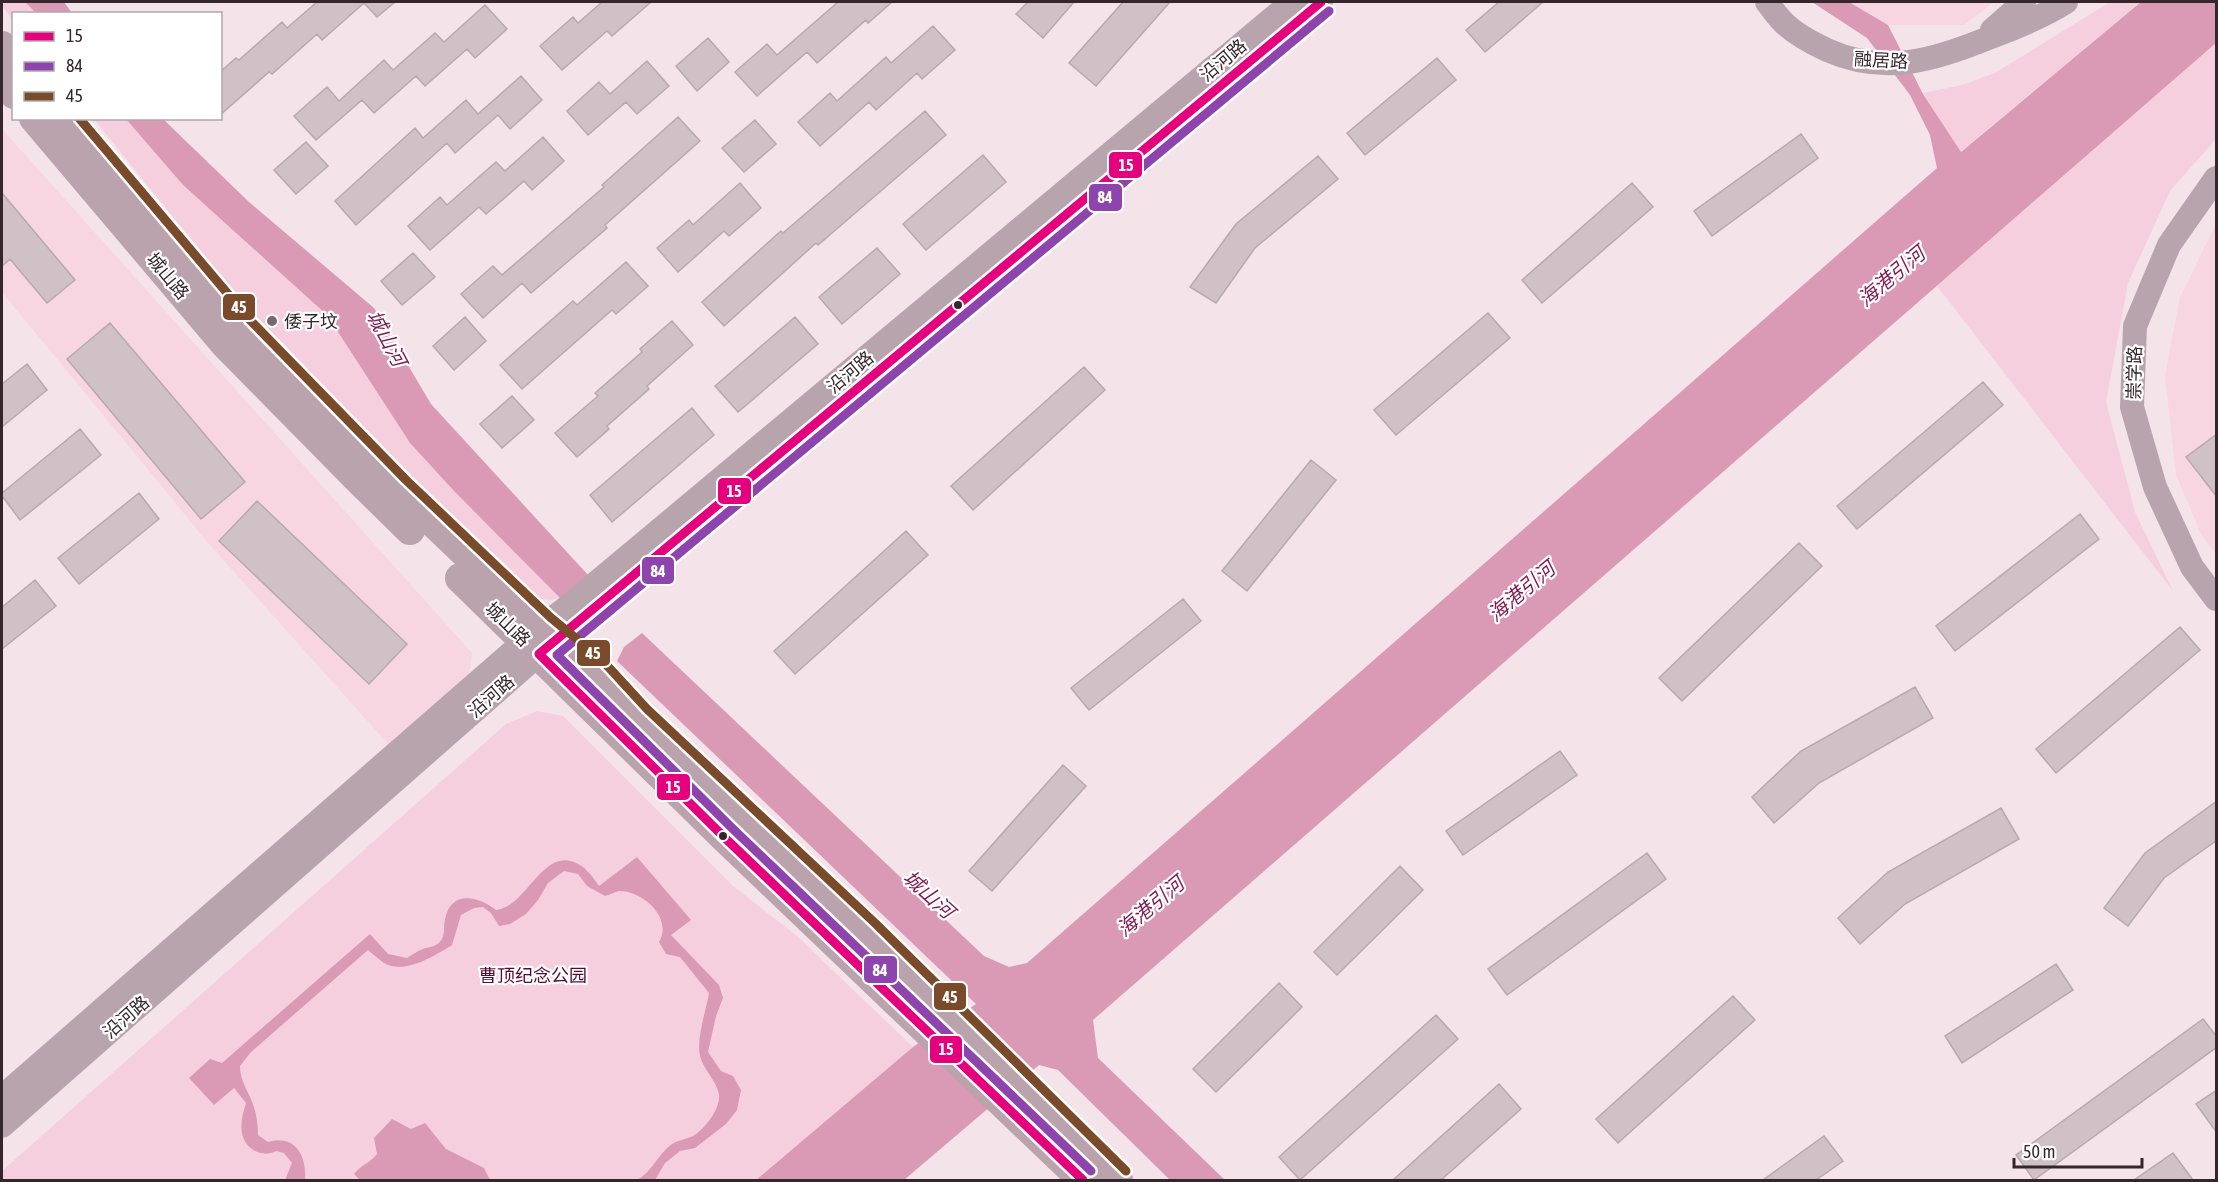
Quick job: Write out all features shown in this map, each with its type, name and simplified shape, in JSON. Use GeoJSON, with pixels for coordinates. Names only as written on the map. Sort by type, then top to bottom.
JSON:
{"type":"FeatureCollection","features":[{"type":"Feature","properties":{"kind":"main road"},"geometry":{"type":"LineString","coordinates":[[2,46],[12,58]]}},
{"type":"Feature","properties":{"kind":"main road"},"geometry":{"type":"LineString","coordinates":[[2,80],[12,92]]}},
{"type":"Feature","properties":{"kind":"main road","name":"城山路"},"geometry":{"type":"LineString","coordinates":[[36,120],[226,345],[358,479],[541,640]]}},
{"type":"Feature","properties":{"kind":"main road","name":"城山路"},"geometry":{"type":"LineString","coordinates":[[65,120],[241,328],[398,489],[725,838],[936,1021],[1014,1097],[1118,1180]]}},
{"type":"Feature","properties":{"kind":"main road","name":"城山路"},"geometry":{"type":"LineString","coordinates":[[1014,1097],[1083,1180]]}},
{"type":"Feature","properties":{"kind":"street","name":"沿河路"},"geometry":{"type":"LineString","coordinates":[[2,1126],[541,640],[612,571],[1292,2]]}},
{"type":"Feature","properties":{"kind":"street","name":"沿河路"},"geometry":{"type":"LineString","coordinates":[[2,1097],[541,640],[1321,2]]}},
{"type":"Feature","properties":{"kind":"street","name":"融居路"},"geometry":{"type":"LineString","coordinates":[[1767,2],[1784,24],[1811,43],[1860,63],[1890,64],[1918,62],[1977,44],[2044,16],[2066,2]]}},
{"type":"Feature","properties":{"kind":"street"},"geometry":{"type":"LineString","coordinates":[[1977,44],[2024,2]]}},
{"type":"Feature","properties":{"kind":"street","name":"崇学路"},"geometry":{"type":"LineString","coordinates":[[2215,182],[2169,245],[2134,326],[2132,407],[2155,487],[2192,567],[2217,599]]}},
{"type":"Feature","properties":{"kind":"shaded area"},"geometry":{"type":"Polygon","coordinates":[[[1849,2],[1994,2],[1964,25],[1888,25],[1849,2]]]}},
{"type":"Feature","properties":{"kind":"shaded area"},"geometry":{"type":"Polygon","coordinates":[[[2,129],[472,653],[469,676],[388,744],[209,544],[2,292],[2,129]]]}},
{"type":"Feature","properties":{"kind":"shaded area"},"geometry":{"type":"Polygon","coordinates":[[[2216,224],[2216,554],[2201,534],[2176,475],[2165,376],[2180,297],[2216,224]]]}},
{"type":"Feature","properties":{"kind":"green space"},"geometry":{"type":"Polygon","coordinates":[[[2,2],[25,2],[35,12],[12,12],[12,19],[2,6],[2,2]]]}},
{"type":"Feature","properties":{"kind":"green space"},"geometry":{"type":"Polygon","coordinates":[[[2110,2],[2141,2],[1960,152],[1923,93],[1962,85],[1995,73],[2110,2]]]}},
{"type":"Feature","properties":{"kind":"green space"},"geometry":{"type":"Polygon","coordinates":[[[2216,43],[2216,139],[2170,191],[2128,283],[2106,402],[2135,512],[2173,591],[1937,286],[2216,43]]]}},
{"type":"Feature","properties":{"kind":"green space"},"geometry":{"type":"Polygon","coordinates":[[[95,120],[127,120],[183,185],[327,315],[410,443],[560,598],[540,599],[345,415],[261,326],[95,120]]]}},
{"type":"Feature","properties":{"kind":"green space","name":"曹顶纪念公园"},"geometry":{"type":"Polygon","coordinates":[[[537,711],[563,716],[733,886],[797,936],[913,1047],[756,1180],[2,1180],[2,1171],[506,724],[537,711]]]}},
{"type":"Feature","properties":{"kind":"water"},"geometry":{"type":"Polygon","coordinates":[[[25,2],[64,2],[71,12],[35,12],[25,2]]]}},
{"type":"Feature","properties":{"kind":"water","name":"海港引河"},"geometry":{"type":"Polygon","coordinates":[[[1812,2],[1849,2],[1888,25],[1923,94],[1961,152],[2141,2],[2216,2],[2216,43],[1093,1020],[1098,1058],[1225,1180],[1170,1180],[1058,1070],[1039,1065],[904,1180],[756,1180],[913,1047],[976,1004],[617,661],[624,647],[642,633],[984,956],[1009,967],[1027,963],[1937,168],[1930,135],[1910,95],[1867,38],[1812,2]]]}},
{"type":"Feature","properties":{"kind":"water","name":"城山河"},"geometry":{"type":"Polygon","coordinates":[[[127,120],[164,120],[249,202],[374,308],[431,404],[588,575],[560,598],[410,443],[327,315],[183,185],[127,120]]]}},
{"type":"Feature","properties":{"kind":"water"},"geometry":{"type":"Polygon","coordinates":[[[637,857],[691,920],[671,935],[719,985],[723,998],[716,1016],[708,1052],[721,1071],[733,1076],[741,1090],[737,1110],[726,1124],[695,1148],[680,1151],[665,1163],[655,1180],[637,1180],[672,1144],[693,1136],[702,1128],[711,1118],[719,1100],[719,1094],[702,1061],[699,1049],[700,1033],[709,993],[680,957],[666,954],[659,942],[662,924],[654,908],[638,896],[628,892],[619,891],[605,896],[587,886],[578,874],[564,871],[548,883],[526,914],[510,924],[499,926],[491,913],[483,907],[474,908],[461,915],[452,945],[419,963],[401,967],[392,966],[384,963],[368,950],[251,1052],[240,1066],[240,1070],[255,1111],[258,1135],[268,1142],[277,1140],[292,1144],[304,1163],[305,1180],[285,1180],[292,1163],[284,1153],[276,1151],[260,1153],[254,1151],[246,1143],[241,1126],[246,1103],[234,1088],[214,1105],[189,1078],[210,1059],[222,1063],[370,934],[388,954],[407,958],[440,942],[448,910],[453,903],[459,900],[474,899],[496,910],[507,906],[517,899],[544,870],[564,860],[583,867],[599,886],[637,857]]]}},
{"type":"Feature","properties":{"kind":"water"},"geometry":{"type":"Polygon","coordinates":[[[392,1119],[411,1129],[425,1123],[446,1149],[484,1168],[490,1180],[360,1180],[354,1174],[377,1154],[374,1138],[392,1119]]]}},
{"type":"Feature","properties":{"kind":"building"},"geometry":{"type":"Polygon","coordinates":[[[317,2],[395,2],[377,17],[364,3],[322,40],[317,34],[272,74],[269,72],[222,113],[222,70],[236,58],[239,60],[282,22],[287,28],[317,2]]]}},
{"type":"Feature","properties":{"kind":"building"},"geometry":{"type":"Polygon","coordinates":[[[602,2],[651,2],[612,36],[607,31],[562,70],[540,46],[573,17],[578,23],[602,2]]]}},
{"type":"Feature","properties":{"kind":"building"},"geometry":{"type":"Polygon","coordinates":[[[838,2],[892,2],[868,23],[866,20],[817,63],[807,52],[757,96],[735,72],[767,44],[777,55],[838,2]]]}},
{"type":"Feature","properties":{"kind":"building"},"geometry":{"type":"Polygon","coordinates":[[[1028,2],[1074,2],[1043,38],[1016,14],[1028,2]]]}},
{"type":"Feature","properties":{"kind":"building"},"geometry":{"type":"Polygon","coordinates":[[[1123,2],[1170,2],[1096,86],[1069,63],[1123,2]]]}},
{"type":"Feature","properties":{"kind":"building"},"geometry":{"type":"Polygon","coordinates":[[[1499,2],[1543,2],[1485,52],[1466,30],[1499,2]]]}},
{"type":"Feature","properties":{"kind":"building"},"geometry":{"type":"Polygon","coordinates":[[[485,5],[507,29],[475,58],[467,49],[425,86],[416,76],[374,113],[362,100],[316,140],[294,116],[327,87],[339,101],[384,60],[393,70],[435,33],[444,42],[485,5]]]}},
{"type":"Feature","properties":{"kind":"building"},"geometry":{"type":"Polygon","coordinates":[[[933,26],[955,50],[922,79],[917,73],[876,110],[869,102],[820,146],[798,122],[830,93],[837,101],[886,57],[891,63],[933,26]]]}},
{"type":"Feature","properties":{"kind":"building"},"geometry":{"type":"Polygon","coordinates":[[[708,38],[729,62],[697,91],[676,66],[708,38]]]}},
{"type":"Feature","properties":{"kind":"building"},"geometry":{"type":"Polygon","coordinates":[[[1437,58],[1456,80],[1365,155],[1347,133],[1437,58]]]}},
{"type":"Feature","properties":{"kind":"building"},"geometry":{"type":"Polygon","coordinates":[[[647,61],[669,86],[637,114],[626,102],[588,135],[567,111],[599,82],[610,94],[647,61]]]}},
{"type":"Feature","properties":{"kind":"building"},"geometry":{"type":"Polygon","coordinates":[[[521,76],[542,100],[510,129],[498,115],[455,153],[447,143],[356,225],[335,201],[415,128],[423,138],[466,100],[478,114],[521,76]]]}},
{"type":"Feature","properties":{"kind":"building"},"geometry":{"type":"Polygon","coordinates":[[[925,111],[946,135],[818,245],[816,243],[724,326],[702,302],[781,231],[783,233],[925,111]]]}},
{"type":"Feature","properties":{"kind":"building"},"geometry":{"type":"Polygon","coordinates":[[[678,117],[700,141],[605,225],[607,228],[531,293],[522,283],[483,318],[461,294],[493,266],[502,275],[604,187],[602,185],[678,117]]]}},
{"type":"Feature","properties":{"kind":"building"},"geometry":{"type":"Polygon","coordinates":[[[755,120],[776,144],[744,172],[722,148],[755,120]]]}},
{"type":"Feature","properties":{"kind":"building"},"geometry":{"type":"Polygon","coordinates":[[[1801,134],[1818,158],[1712,236],[1694,211],[1801,134]]]}},
{"type":"Feature","properties":{"kind":"building"},"geometry":{"type":"Polygon","coordinates":[[[543,137],[564,161],[532,190],[524,181],[486,214],[479,207],[430,250],[408,226],[440,197],[447,205],[496,162],[505,171],[543,137]]]}},
{"type":"Feature","properties":{"kind":"building"},"geometry":{"type":"Polygon","coordinates":[[[306,142],[328,166],[296,194],[274,170],[306,142]]]}},
{"type":"Feature","properties":{"kind":"building"},"geometry":{"type":"Polygon","coordinates":[[[983,155],[1006,182],[926,250],[903,224],[983,155]]]}},
{"type":"Feature","properties":{"kind":"building"},"geometry":{"type":"Polygon","coordinates":[[[1318,156],[1338,179],[1255,248],[1216,303],[1190,287],[1236,224],[1318,156]]]}},
{"type":"Feature","properties":{"kind":"building"},"geometry":{"type":"Polygon","coordinates":[[[740,183],[761,208],[729,236],[724,231],[678,272],[657,248],[689,220],[693,225],[740,183]]]}},
{"type":"Feature","properties":{"kind":"building"},"geometry":{"type":"Polygon","coordinates":[[[1632,183],[1653,207],[1542,303],[1522,280],[1632,183]]]}},
{"type":"Feature","properties":{"kind":"building"},"geometry":{"type":"Polygon","coordinates":[[[2,193],[75,280],[47,303],[10,259],[2,266],[2,193]]]}},
{"type":"Feature","properties":{"kind":"building"},"geometry":{"type":"Polygon","coordinates":[[[877,248],[900,274],[842,324],[819,297],[877,248]]]}},
{"type":"Feature","properties":{"kind":"building"},"geometry":{"type":"Polygon","coordinates":[[[413,253],[435,277],[402,305],[381,281],[413,253]]]}},
{"type":"Feature","properties":{"kind":"building"},"geometry":{"type":"Polygon","coordinates":[[[626,262],[648,286],[616,314],[612,310],[522,389],[500,365],[573,301],[577,305],[626,262]]]}},
{"type":"Feature","properties":{"kind":"building"},"geometry":{"type":"Polygon","coordinates":[[[1488,313],[1510,338],[1396,435],[1374,410],[1488,313]]]}},
{"type":"Feature","properties":{"kind":"building"},"geometry":{"type":"Polygon","coordinates":[[[465,317],[486,341],[454,370],[433,346],[465,317]]]}},
{"type":"Feature","properties":{"kind":"building"},"geometry":{"type":"Polygon","coordinates":[[[795,317],[818,344],[738,412],[715,386],[795,317]]]}},
{"type":"Feature","properties":{"kind":"building"},"geometry":{"type":"Polygon","coordinates":[[[672,321],[693,345],[647,386],[649,389],[607,426],[609,429],[577,457],[555,433],[598,396],[595,393],[642,352],[640,349],[672,321]]]}},
{"type":"Feature","properties":{"kind":"building"},"geometry":{"type":"Polygon","coordinates":[[[110,323],[245,482],[201,519],[67,359],[110,323]]]}},
{"type":"Feature","properties":{"kind":"building"},"geometry":{"type":"Polygon","coordinates":[[[27,364],[47,390],[2,427],[2,384],[27,364]]]}},
{"type":"Feature","properties":{"kind":"building"},"geometry":{"type":"Polygon","coordinates":[[[1084,367],[1105,390],[973,510],[951,486],[1084,367]]]}},
{"type":"Feature","properties":{"kind":"building"},"geometry":{"type":"Polygon","coordinates":[[[1983,382],[2003,405],[1857,529],[1837,506],[1983,382]]]}},
{"type":"Feature","properties":{"kind":"building"},"geometry":{"type":"Polygon","coordinates":[[[512,396],[534,420],[502,448],[480,424],[512,396]]]}},
{"type":"Feature","properties":{"kind":"building"},"geometry":{"type":"Polygon","coordinates":[[[692,408],[714,435],[612,522],[590,495],[692,408]]]}},
{"type":"Feature","properties":{"kind":"building"},"geometry":{"type":"Polygon","coordinates":[[[80,429],[101,455],[20,520],[2,493],[80,429]]]}},
{"type":"Feature","properties":{"kind":"building"},"geometry":{"type":"Polygon","coordinates":[[[2217,434],[2217,497],[2186,457],[2217,434]]]}},
{"type":"Feature","properties":{"kind":"building"},"geometry":{"type":"Polygon","coordinates":[[[1311,460],[1336,480],[1247,591],[1222,571],[1311,460]]]}},
{"type":"Feature","properties":{"kind":"building"},"geometry":{"type":"Polygon","coordinates":[[[139,493],[159,519],[79,584],[58,558],[139,493]]]}},
{"type":"Feature","properties":{"kind":"building"},"geometry":{"type":"Polygon","coordinates":[[[257,501],[407,644],[369,684],[219,541],[257,501]]]}},
{"type":"Feature","properties":{"kind":"building"},"geometry":{"type":"Polygon","coordinates":[[[2080,514],[2099,539],[1955,651],[1936,626],[2080,514]]]}},
{"type":"Feature","properties":{"kind":"building"},"geometry":{"type":"Polygon","coordinates":[[[906,531],[928,555],[795,674],[774,651],[906,531]]]}},
{"type":"Feature","properties":{"kind":"building"},"geometry":{"type":"Polygon","coordinates":[[[1799,543],[1822,566],[1682,701],[1659,678],[1799,543]]]}},
{"type":"Feature","properties":{"kind":"building"},"geometry":{"type":"Polygon","coordinates":[[[35,580],[56,606],[2,649],[2,607],[35,580]]]}},
{"type":"Feature","properties":{"kind":"building"},"geometry":{"type":"Polygon","coordinates":[[[1183,599],[1201,621],[1089,710],[1071,688],[1183,599]]]}},
{"type":"Feature","properties":{"kind":"building"},"geometry":{"type":"Polygon","coordinates":[[[2180,627],[2200,650],[2056,773],[2036,749],[2180,627]]]}},
{"type":"Feature","properties":{"kind":"building"},"geometry":{"type":"Polygon","coordinates":[[[1915,687],[1933,718],[1819,783],[1774,823],[1752,797],[1801,751],[1915,687]]]}},
{"type":"Feature","properties":{"kind":"building"},"geometry":{"type":"Polygon","coordinates":[[[1560,751],[1577,775],[1463,855],[1446,831],[1560,751]]]}},
{"type":"Feature","properties":{"kind":"building"},"geometry":{"type":"Polygon","coordinates":[[[1063,765],[1086,786],[992,891],[969,871],[1063,765]]]}},
{"type":"Feature","properties":{"kind":"building"},"geometry":{"type":"Polygon","coordinates":[[[2217,801],[2217,840],[2164,878],[2128,926],[2104,908],[2145,853],[2217,801]]]}},
{"type":"Feature","properties":{"kind":"building"},"geometry":{"type":"Polygon","coordinates":[[[2001,808],[2019,839],[1905,904],[1860,944],[1838,918],[1888,872],[2001,808]]]}},
{"type":"Feature","properties":{"kind":"building"},"geometry":{"type":"Polygon","coordinates":[[[1647,853],[1666,879],[1507,995],[1488,969],[1647,853]]]}},
{"type":"Feature","properties":{"kind":"building"},"geometry":{"type":"Polygon","coordinates":[[[1400,866],[1423,890],[1337,975],[1314,952],[1400,866]]]}},
{"type":"Feature","properties":{"kind":"building"},"geometry":{"type":"Polygon","coordinates":[[[2056,964],[2073,990],[1962,1063],[1945,1036],[2056,964]]]}},
{"type":"Feature","properties":{"kind":"building"},"geometry":{"type":"Polygon","coordinates":[[[1279,983],[1302,1007],[1216,1092],[1193,1069],[1279,983]]]}},
{"type":"Feature","properties":{"kind":"building"},"geometry":{"type":"Polygon","coordinates":[[[1733,996],[1755,1020],[1618,1143],[1596,1119],[1733,996]]]}},
{"type":"Feature","properties":{"kind":"building"},"geometry":{"type":"Polygon","coordinates":[[[1436,1015],[1458,1039],[1300,1180],[1279,1157],[1436,1015]]]}},
{"type":"Feature","properties":{"kind":"building"},"geometry":{"type":"Polygon","coordinates":[[[2203,1019],[2217,1037],[2217,1047],[2034,1180],[2016,1155],[2203,1019]]]}},
{"type":"Feature","properties":{"kind":"building"},"geometry":{"type":"Polygon","coordinates":[[[1499,1084],[1521,1109],[1441,1180],[1393,1180],[1499,1084]]]}},
{"type":"Feature","properties":{"kind":"building"},"geometry":{"type":"Polygon","coordinates":[[[2217,1090],[2217,1133],[2196,1104],[2217,1090]]]}},
{"type":"Feature","properties":{"kind":"building"},"geometry":{"type":"Polygon","coordinates":[[[1824,1136],[1843,1161],[1816,1180],[1763,1180],[1824,1136]]]}},
{"type":"Feature","properties":{"kind":"building"},"geometry":{"type":"Polygon","coordinates":[[[2173,1153],[2193,1180],[2134,1180],[2173,1153]]]}},
{"type":"Feature","properties":{"kind":"transit line","name":"15"},"geometry":{"type":"LineString","coordinates":[[539,654],[1321,2]]}},
{"type":"Feature","properties":{"kind":"transit line","name":"84"},"geometry":{"type":"LineString","coordinates":[[1091,1171],[733,829],[557,655],[1329,11]]}},
{"type":"Feature","properties":{"kind":"transit line","name":"45"},"geometry":{"type":"LineString","coordinates":[[81,120],[250,320],[406,480],[550,617],[602,660],[647,709],[876,924],[1126,1171]]}},
{"type":"Feature","properties":{"kind":"transit line","name":"15"},"geometry":{"type":"LineString","coordinates":[[539,654],[725,838],[1083,1180]]}},
{"type":"Feature","properties":{"kind":"place","name":"倭子坟"},"geometry":{"type":"Point","coordinates":[272,321]}}]}
